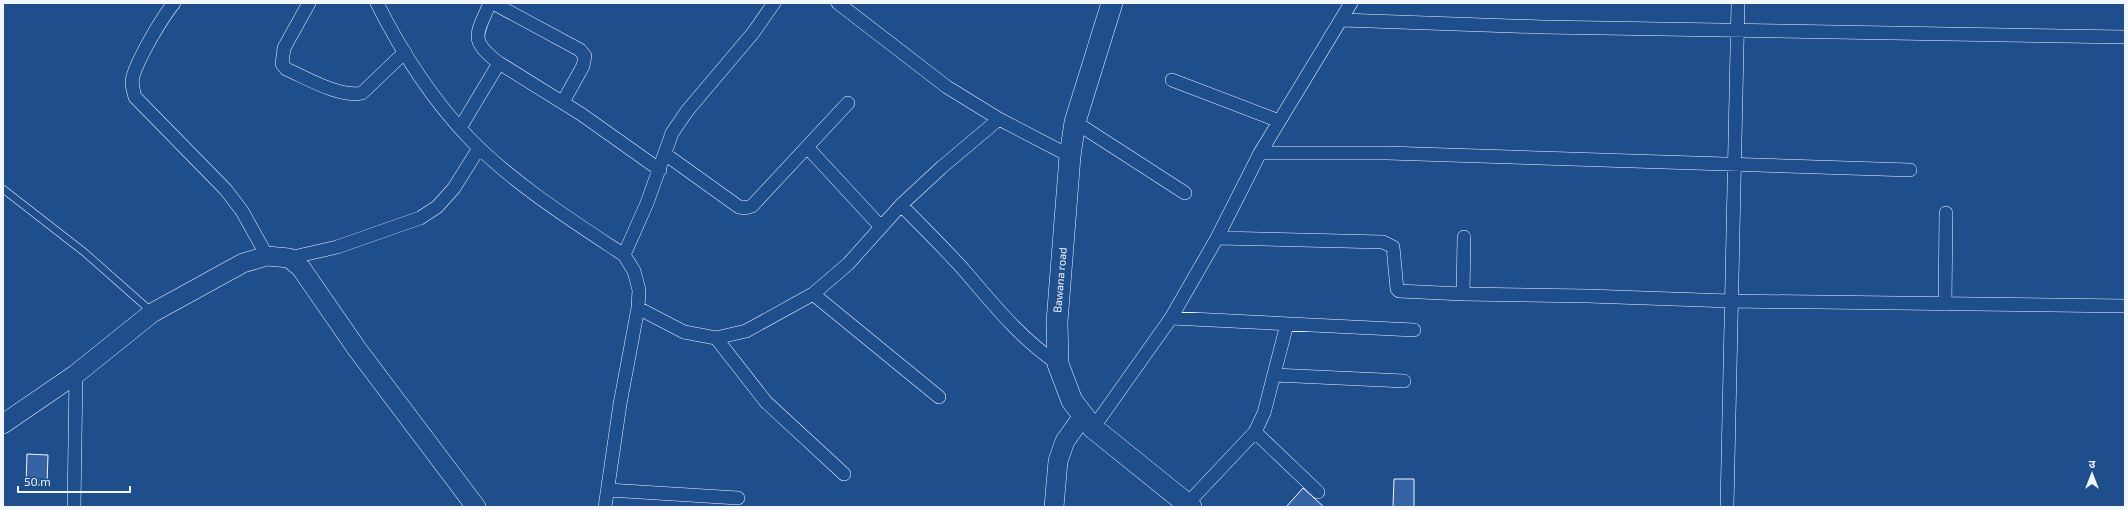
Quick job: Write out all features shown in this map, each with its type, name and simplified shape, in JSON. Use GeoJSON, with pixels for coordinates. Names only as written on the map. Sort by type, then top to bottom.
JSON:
{"type":"FeatureCollection","features":[{"type":"Feature","properties":{"kind":"main road","name":"Bawana road"},"geometry":{"type":"LineString","coordinates":[[1112,3],[1075,122],[1070,156],[1057,322],[1058,364],[1072,401],[1088,422],[1189,505]]}},
{"type":"Feature","properties":{"kind":"street"},"geometry":{"type":"LineString","coordinates":[[174,3],[167,12],[138,64],[132,88],[135,97],[226,190],[242,211],[267,256]]}},
{"type":"Feature","properties":{"kind":"street"},"geometry":{"type":"LineString","coordinates":[[309,3],[284,48],[282,64],[286,69],[342,93],[353,95],[362,93],[405,52]]}},
{"type":"Feature","properties":{"kind":"street"},"geometry":{"type":"LineString","coordinates":[[377,3],[390,29],[424,83],[460,128],[479,148],[506,172],[624,255],[634,271],[640,290],[638,308],[622,396],[605,507]]}},
{"type":"Feature","properties":{"kind":"street"},"geometry":{"type":"LineString","coordinates":[[563,102],[583,66],[585,56],[580,50],[491,3],[478,32],[478,42],[484,52],[499,63],[563,102],[660,170]]}},
{"type":"Feature","properties":{"kind":"street"},"geometry":{"type":"LineString","coordinates":[[624,255],[660,170],[672,133],[687,111],[753,33],[774,3]]}},
{"type":"Feature","properties":{"kind":"street"},"geometry":{"type":"LineString","coordinates":[[1054,507],[1058,461],[1065,441],[1088,422],[1171,318],[1217,238],[1260,153],[1351,3]]}},
{"type":"Feature","properties":{"kind":"street"},"geometry":{"type":"LineString","coordinates":[[1727,507],[1733,163],[1738,3]]}},
{"type":"Feature","properties":{"kind":"street"},"geometry":{"type":"LineString","coordinates":[[846,5],[934,77],[999,119],[1070,156]]}},
{"type":"Feature","properties":{"kind":"street"},"geometry":{"type":"LineString","coordinates":[[1342,20],[1543,27],[2125,38]]}},
{"type":"Feature","properties":{"kind":"street"},"geometry":{"type":"LineString","coordinates":[[460,128],[499,63]]}},
{"type":"Feature","properties":{"kind":"street"},"geometry":{"type":"LineString","coordinates":[[1172,80],[1279,121]]}},
{"type":"Feature","properties":{"kind":"street"},"geometry":{"type":"LineString","coordinates":[[665,154],[739,207],[746,208],[752,206],[848,103]]}},
{"type":"Feature","properties":{"kind":"street"},"geometry":{"type":"LineString","coordinates":[[638,308],[684,332],[716,338],[746,331],[813,294],[848,264],[901,205],[942,167],[999,119]]}},
{"type":"Feature","properties":{"kind":"street"},"geometry":{"type":"LineString","coordinates":[[1075,122],[1185,193]]}},
{"type":"Feature","properties":{"kind":"street"},"geometry":{"type":"LineString","coordinates":[[807,147],[881,227]]}},
{"type":"Feature","properties":{"kind":"street"},"geometry":{"type":"LineString","coordinates":[[3,424],[76,374],[145,318],[243,262],[267,256],[289,258],[337,247],[420,218],[437,207],[454,188],[479,148]]}},
{"type":"Feature","properties":{"kind":"street"},"geometry":{"type":"LineString","coordinates":[[1260,153],[1387,153],[1733,163],[1910,170]]}},
{"type":"Feature","properties":{"kind":"street"},"geometry":{"type":"LineString","coordinates":[[901,205],[933,236],[1014,329],[1035,348],[1058,364]]}},
{"type":"Feature","properties":{"kind":"street"},"geometry":{"type":"LineString","coordinates":[[1945,304],[1946,213]]}},
{"type":"Feature","properties":{"kind":"street"},"geometry":{"type":"LineString","coordinates":[[1463,294],[1464,236]]}},
{"type":"Feature","properties":{"kind":"street"},"geometry":{"type":"LineString","coordinates":[[1217,238],[1384,242],[1393,247],[1397,289],[1399,291],[1730,301],[2125,306]]}},
{"type":"Feature","properties":{"kind":"street"},"geometry":{"type":"LineString","coordinates":[[289,258],[302,268],[357,349],[476,507]]}},
{"type":"Feature","properties":{"kind":"street"},"geometry":{"type":"LineString","coordinates":[[813,294],[939,397]]}},
{"type":"Feature","properties":{"kind":"street"},"geometry":{"type":"LineString","coordinates":[[1171,318],[1414,330]]}},
{"type":"Feature","properties":{"kind":"street"},"geometry":{"type":"LineString","coordinates":[[1189,505],[1256,432],[1264,413],[1287,324]]}},
{"type":"Feature","properties":{"kind":"street"},"geometry":{"type":"LineString","coordinates":[[716,338],[766,402],[844,474]]}},
{"type":"Feature","properties":{"kind":"street"},"geometry":{"type":"LineString","coordinates":[[74,507],[76,374]]}},
{"type":"Feature","properties":{"kind":"street"},"geometry":{"type":"LineString","coordinates":[[1274,375],[1404,381]]}},
{"type":"Feature","properties":{"kind":"street"},"geometry":{"type":"LineString","coordinates":[[1256,432],[1318,492]]}},
{"type":"Feature","properties":{"kind":"street"},"geometry":{"type":"LineString","coordinates":[[608,490],[738,498]]}},
{"type":"Feature","properties":{"kind":"lane"},"geometry":{"type":"LineString","coordinates":[[3,189],[84,252],[145,318]]}},
{"type":"Feature","properties":{"kind":"building"},"geometry":{"type":"Polygon","coordinates":[[[27,454],[48,455],[47,485],[26,485],[27,454]]]}},
{"type":"Feature","properties":{"kind":"building"},"geometry":{"type":"Polygon","coordinates":[[[1394,479],[1414,479],[1414,507],[1393,507],[1394,479]]]}},
{"type":"Feature","properties":{"kind":"building"},"geometry":{"type":"Polygon","coordinates":[[[1303,488],[1324,507],[1286,507],[1303,488]]]}}]}
